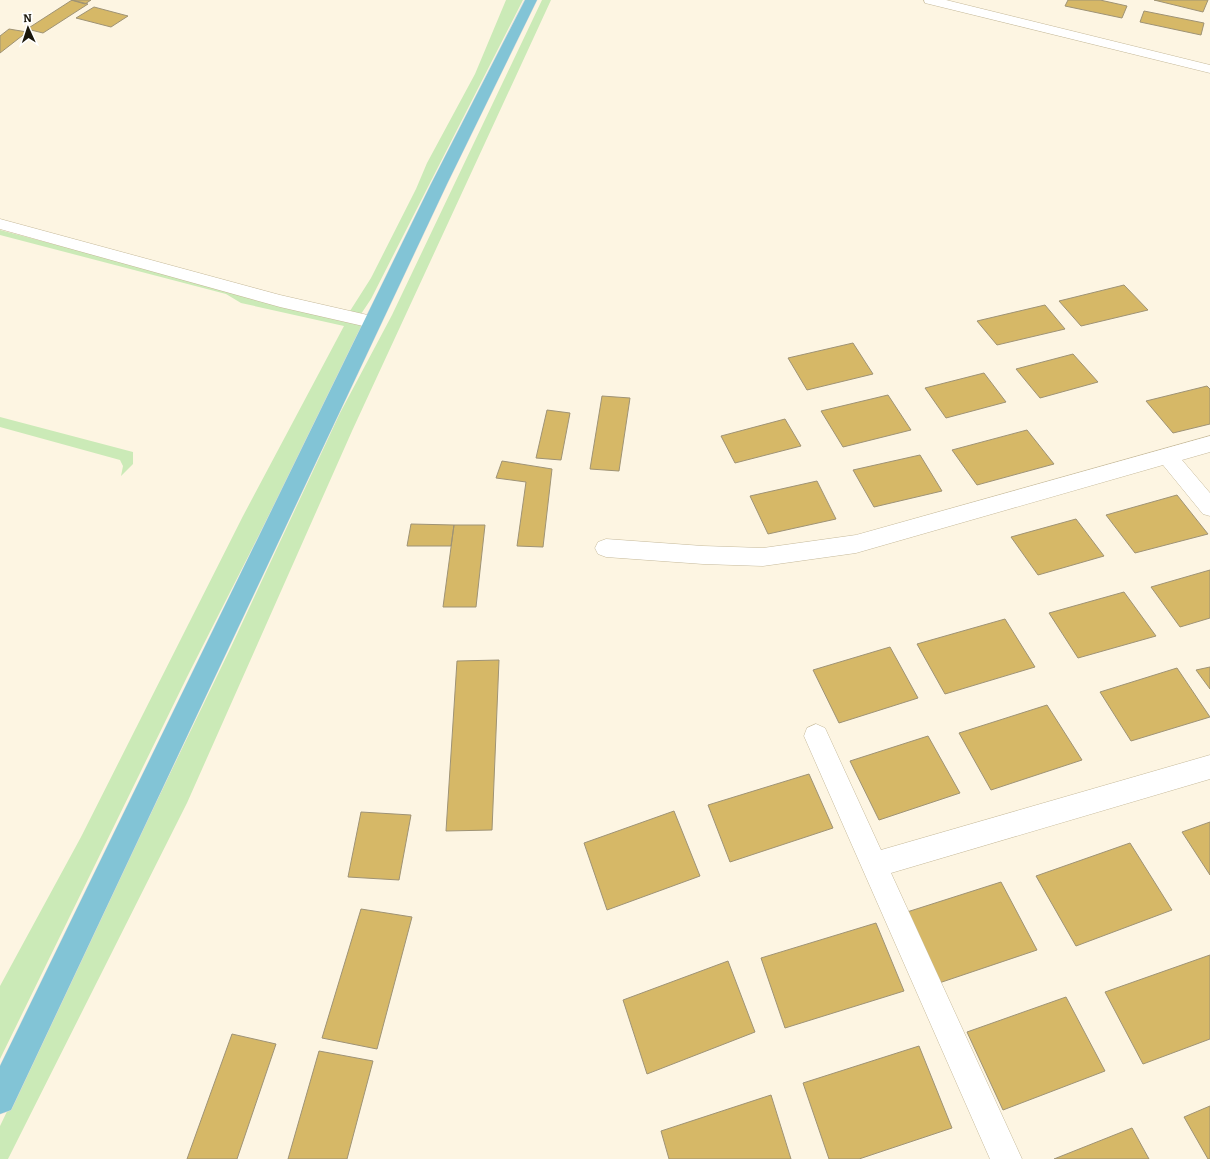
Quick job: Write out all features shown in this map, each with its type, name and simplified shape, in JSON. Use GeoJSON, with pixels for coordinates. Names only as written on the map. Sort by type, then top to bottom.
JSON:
{"type":"FeatureCollection","features":[{"type":"Feature","properties":{"kind":"main road"},"geometry":{"type":"LineString","coordinates":[[0,1099],[372,322],[531,0]]}},
{"type":"Feature","properties":{"kind":"street"},"geometry":{"type":"LineString","coordinates":[[930,0],[1210,69]]}},
{"type":"Feature","properties":{"kind":"street"},"geometry":{"type":"LineString","coordinates":[[0,224],[280,301],[372,322]]}},
{"type":"Feature","properties":{"kind":"street"},"geometry":{"type":"LineString","coordinates":[[606,548],[763,558],[856,544],[1210,444]]}},
{"type":"Feature","properties":{"kind":"street"},"geometry":{"type":"LineString","coordinates":[[1167,456],[1210,508]]}},
{"type":"Feature","properties":{"kind":"street"},"geometry":{"type":"LineString","coordinates":[[816,736],[1006,1159]]}},
{"type":"Feature","properties":{"kind":"street"},"geometry":{"type":"LineString","coordinates":[[874,865],[1210,767]]}},
{"type":"Feature","properties":{"kind":"green space"},"geometry":{"type":"Polygon","coordinates":[[[506,0],[523,0],[371,299],[361,314],[350,311],[371,278],[416,189],[427,163],[475,74],[506,0]]]}},
{"type":"Feature","properties":{"kind":"green space"},"geometry":{"type":"Polygon","coordinates":[[[542,0],[551,0],[352,431],[187,803],[8,1159],[0,1159],[0,1126],[231,647],[340,413],[392,315],[542,0]]]}},
{"type":"Feature","properties":{"kind":"green space"},"geometry":{"type":"Polygon","coordinates":[[[0,230],[365,326],[187,677],[0,1059],[0,986],[81,837],[243,516],[344,326],[241,303],[226,294],[0,235],[0,230]]]}},
{"type":"Feature","properties":{"kind":"green space"},"geometry":{"type":"Polygon","coordinates":[[[0,417],[133,452],[133,464],[121,476],[123,466],[120,460],[0,427],[0,417]]]}},
{"type":"Feature","properties":{"kind":"building"},"geometry":{"type":"Polygon","coordinates":[[[71,0],[91,0],[85,4],[71,0]]]}},
{"type":"Feature","properties":{"kind":"building"},"geometry":{"type":"Polygon","coordinates":[[[72,0],[88,4],[43,33],[27,29],[72,0]]]}},
{"type":"Feature","properties":{"kind":"building"},"geometry":{"type":"Polygon","coordinates":[[[1068,0],[1100,0],[1127,6],[1122,18],[1065,6],[1068,0]]]}},
{"type":"Feature","properties":{"kind":"building"},"geometry":{"type":"Polygon","coordinates":[[[1154,0],[1208,0],[1203,12],[1154,0]]]}},
{"type":"Feature","properties":{"kind":"building"},"geometry":{"type":"Polygon","coordinates":[[[94,7],[128,16],[111,27],[76,18],[94,7]]]}},
{"type":"Feature","properties":{"kind":"building"},"geometry":{"type":"Polygon","coordinates":[[[1144,11],[1204,23],[1201,35],[1140,22],[1144,11]]]}},
{"type":"Feature","properties":{"kind":"building"},"geometry":{"type":"Polygon","coordinates":[[[9,29],[27,32],[0,53],[0,36],[9,29]]]}},
{"type":"Feature","properties":{"kind":"building"},"geometry":{"type":"Polygon","coordinates":[[[1124,285],[1148,310],[1081,326],[1059,301],[1124,285]]]}},
{"type":"Feature","properties":{"kind":"building"},"geometry":{"type":"Polygon","coordinates":[[[1045,305],[1065,329],[997,345],[977,321],[1045,305]]]}},
{"type":"Feature","properties":{"kind":"building"},"geometry":{"type":"Polygon","coordinates":[[[853,343],[873,374],[807,390],[788,358],[853,343]]]}},
{"type":"Feature","properties":{"kind":"building"},"geometry":{"type":"Polygon","coordinates":[[[1073,354],[1098,382],[1040,398],[1016,369],[1073,354]]]}},
{"type":"Feature","properties":{"kind":"building"},"geometry":{"type":"Polygon","coordinates":[[[984,373],[1006,402],[946,418],[925,388],[984,373]]]}},
{"type":"Feature","properties":{"kind":"building"},"geometry":{"type":"Polygon","coordinates":[[[1207,386],[1210,389],[1210,424],[1173,433],[1146,401],[1207,386]]]}},
{"type":"Feature","properties":{"kind":"building"},"geometry":{"type":"Polygon","coordinates":[[[888,395],[911,430],[843,447],[821,411],[888,395]]]}},
{"type":"Feature","properties":{"kind":"building"},"geometry":{"type":"Polygon","coordinates":[[[602,396],[630,398],[619,471],[590,469],[602,396]]]}},
{"type":"Feature","properties":{"kind":"building"},"geometry":{"type":"Polygon","coordinates":[[[547,410],[570,413],[561,460],[536,458],[547,410]]]}},
{"type":"Feature","properties":{"kind":"building"},"geometry":{"type":"Polygon","coordinates":[[[785,419],[801,446],[735,463],[721,436],[785,419]]]}},
{"type":"Feature","properties":{"kind":"building"},"geometry":{"type":"Polygon","coordinates":[[[1027,430],[1054,464],[977,485],[952,450],[1027,430]]]}},
{"type":"Feature","properties":{"kind":"building"},"geometry":{"type":"Polygon","coordinates":[[[920,455],[942,491],[874,507],[853,470],[920,455]]]}},
{"type":"Feature","properties":{"kind":"building"},"geometry":{"type":"Polygon","coordinates":[[[502,461],[552,469],[543,547],[517,546],[526,482],[496,478],[502,461]]]}},
{"type":"Feature","properties":{"kind":"building"},"geometry":{"type":"Polygon","coordinates":[[[817,481],[836,519],[768,534],[750,496],[817,481]]]}},
{"type":"Feature","properties":{"kind":"building"},"geometry":{"type":"Polygon","coordinates":[[[1177,495],[1208,534],[1135,553],[1106,515],[1177,495]]]}},
{"type":"Feature","properties":{"kind":"building"},"geometry":{"type":"Polygon","coordinates":[[[1076,519],[1104,556],[1038,575],[1011,537],[1076,519]]]}},
{"type":"Feature","properties":{"kind":"building"},"geometry":{"type":"Polygon","coordinates":[[[411,524],[454,525],[451,546],[407,546],[411,524]]]}},
{"type":"Feature","properties":{"kind":"building"},"geometry":{"type":"Polygon","coordinates":[[[454,525],[485,525],[476,607],[443,607],[454,525]]]}},
{"type":"Feature","properties":{"kind":"building"},"geometry":{"type":"Polygon","coordinates":[[[1210,570],[1210,618],[1180,627],[1151,587],[1210,570]]]}},
{"type":"Feature","properties":{"kind":"building"},"geometry":{"type":"Polygon","coordinates":[[[1124,592],[1156,636],[1078,658],[1049,613],[1124,592]]]}},
{"type":"Feature","properties":{"kind":"building"},"geometry":{"type":"Polygon","coordinates":[[[1005,619],[1035,667],[945,694],[917,644],[1005,619]]]}},
{"type":"Feature","properties":{"kind":"building"},"geometry":{"type":"Polygon","coordinates":[[[890,647],[918,698],[839,723],[813,670],[890,647]]]}},
{"type":"Feature","properties":{"kind":"building"},"geometry":{"type":"Polygon","coordinates":[[[499,660],[492,830],[446,831],[457,661],[499,660]]]}},
{"type":"Feature","properties":{"kind":"building"},"geometry":{"type":"Polygon","coordinates":[[[1210,667],[1210,689],[1196,670],[1210,667]]]}},
{"type":"Feature","properties":{"kind":"building"},"geometry":{"type":"Polygon","coordinates":[[[1177,668],[1210,717],[1131,741],[1100,692],[1177,668]]]}},
{"type":"Feature","properties":{"kind":"building"},"geometry":{"type":"Polygon","coordinates":[[[1047,705],[1082,760],[991,790],[959,733],[1047,705]]]}},
{"type":"Feature","properties":{"kind":"building"},"geometry":{"type":"Polygon","coordinates":[[[928,736],[960,793],[879,820],[850,761],[928,736]]]}},
{"type":"Feature","properties":{"kind":"building"},"geometry":{"type":"Polygon","coordinates":[[[809,774],[833,828],[730,862],[708,805],[809,774]]]}},
{"type":"Feature","properties":{"kind":"building"},"geometry":{"type":"Polygon","coordinates":[[[674,811],[700,876],[607,910],[584,843],[674,811]]]}},
{"type":"Feature","properties":{"kind":"building"},"geometry":{"type":"Polygon","coordinates":[[[361,812],[411,815],[399,880],[348,877],[361,812]]]}},
{"type":"Feature","properties":{"kind":"building"},"geometry":{"type":"Polygon","coordinates":[[[1210,822],[1210,875],[1182,832],[1210,822]]]}},
{"type":"Feature","properties":{"kind":"building"},"geometry":{"type":"Polygon","coordinates":[[[1130,843],[1172,910],[1076,946],[1036,876],[1130,843]]]}},
{"type":"Feature","properties":{"kind":"building"},"geometry":{"type":"Polygon","coordinates":[[[1001,882],[1037,950],[939,983],[907,912],[1001,882]]]}},
{"type":"Feature","properties":{"kind":"building"},"geometry":{"type":"Polygon","coordinates":[[[361,909],[412,917],[377,1049],[322,1038],[361,909]]]}},
{"type":"Feature","properties":{"kind":"building"},"geometry":{"type":"Polygon","coordinates":[[[876,923],[904,991],[785,1028],[761,958],[876,923]]]}},
{"type":"Feature","properties":{"kind":"building"},"geometry":{"type":"Polygon","coordinates":[[[1210,955],[1210,1039],[1143,1064],[1105,992],[1210,955]]]}},
{"type":"Feature","properties":{"kind":"building"},"geometry":{"type":"Polygon","coordinates":[[[728,961],[755,1032],[647,1074],[623,1000],[728,961]]]}},
{"type":"Feature","properties":{"kind":"building"},"geometry":{"type":"Polygon","coordinates":[[[1066,997],[1105,1071],[1003,1110],[967,1032],[1066,997]]]}},
{"type":"Feature","properties":{"kind":"building"},"geometry":{"type":"Polygon","coordinates":[[[232,1034],[276,1044],[237,1159],[187,1159],[232,1034]]]}},
{"type":"Feature","properties":{"kind":"building"},"geometry":{"type":"Polygon","coordinates":[[[919,1046],[952,1128],[859,1159],[829,1159],[803,1083],[919,1046]]]}},
{"type":"Feature","properties":{"kind":"building"},"geometry":{"type":"Polygon","coordinates":[[[319,1051],[373,1061],[347,1159],[288,1159],[319,1051]]]}},
{"type":"Feature","properties":{"kind":"building"},"geometry":{"type":"Polygon","coordinates":[[[771,1095],[791,1159],[669,1159],[661,1131],[771,1095]]]}},
{"type":"Feature","properties":{"kind":"building"},"geometry":{"type":"Polygon","coordinates":[[[1210,1106],[1210,1159],[1208,1159],[1184,1117],[1210,1106]]]}},
{"type":"Feature","properties":{"kind":"building"},"geometry":{"type":"Polygon","coordinates":[[[1132,1128],[1149,1159],[1054,1159],[1132,1128]]]}}]}
